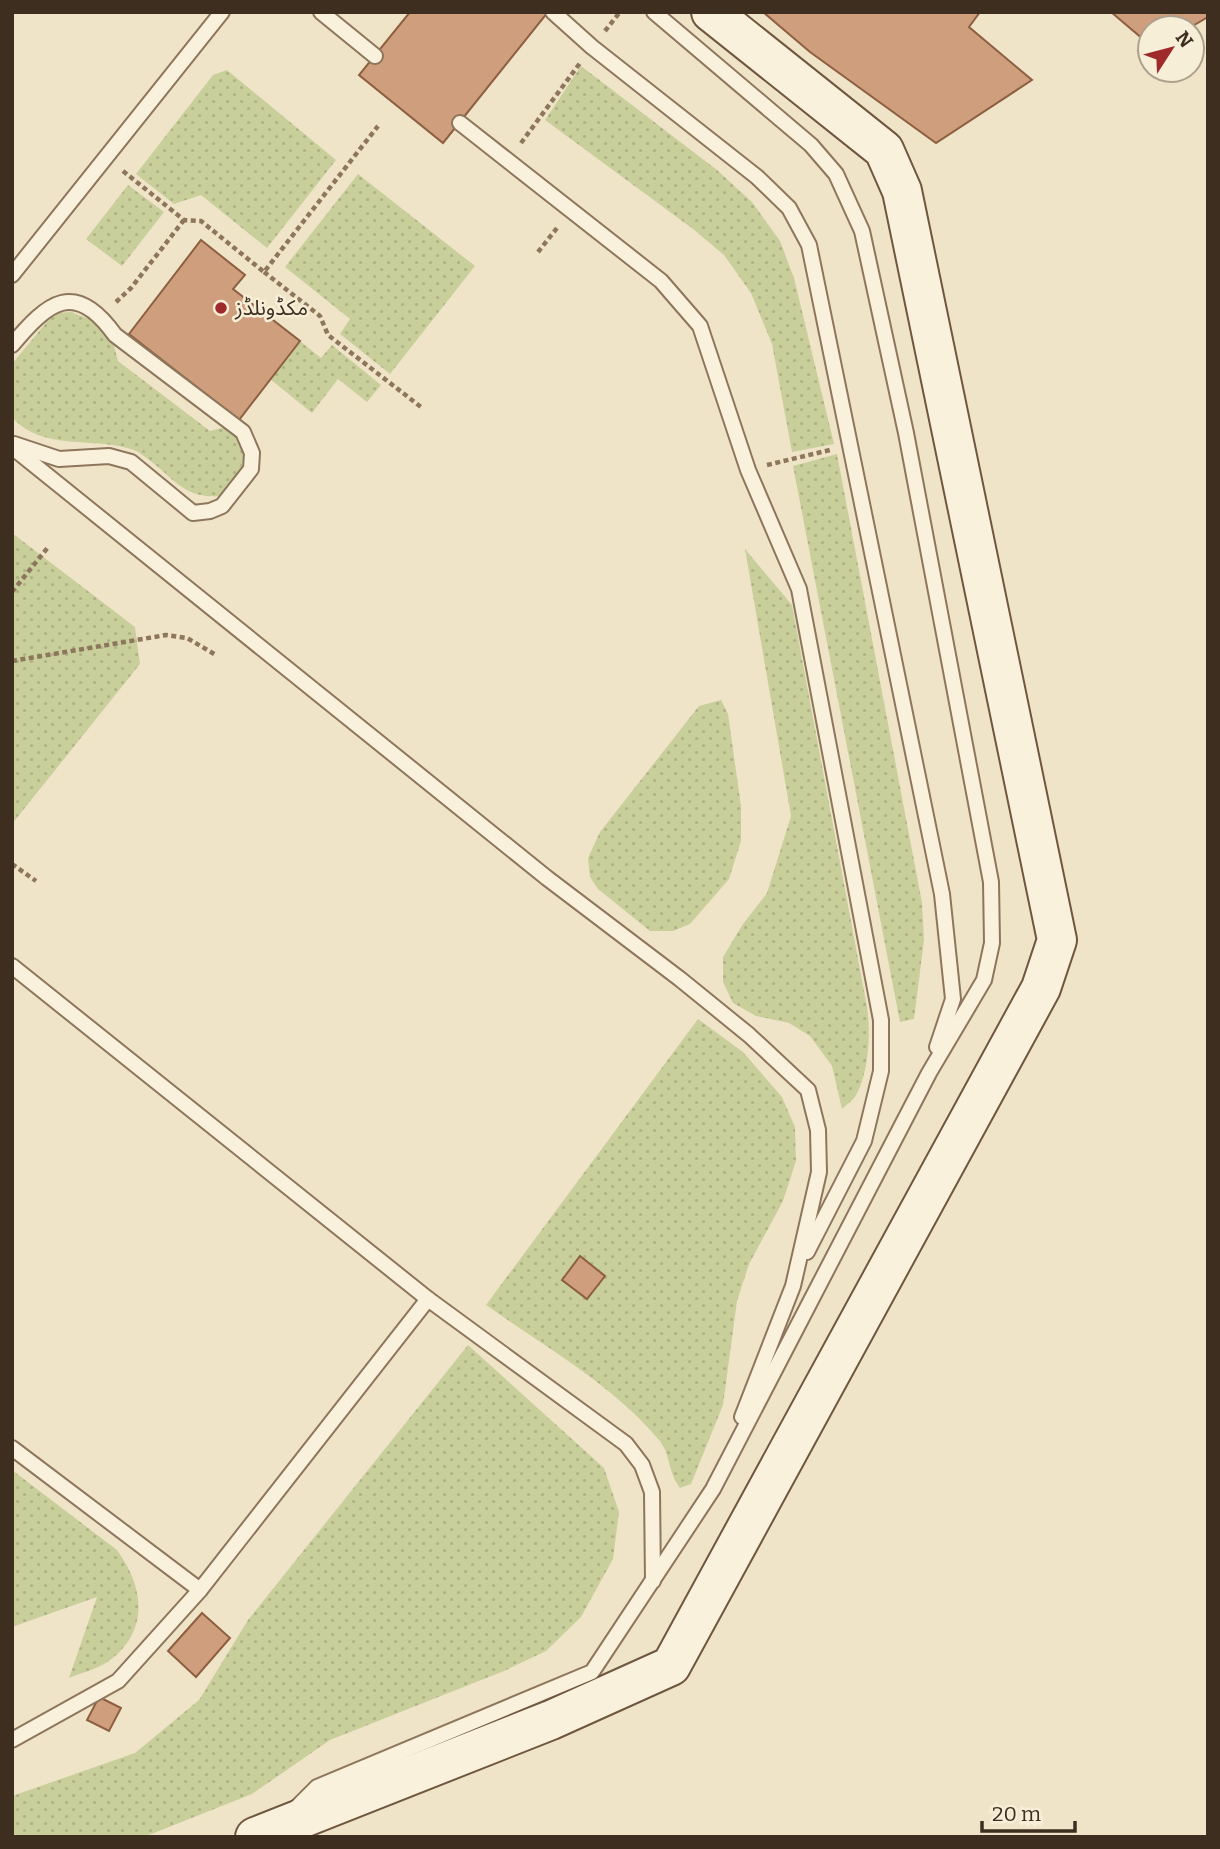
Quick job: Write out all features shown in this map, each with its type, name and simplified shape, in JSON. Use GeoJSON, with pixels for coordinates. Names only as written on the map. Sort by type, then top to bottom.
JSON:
{"type":"FeatureCollection","features":[{"type":"Feature","properties":{"kind":"main road"},"geometry":{"type":"LineString","coordinates":[[266,1832],[551,1720],[671,1665],[1041,988],[1057,940],[902,191],[884,150],[710,12]]}},
{"type":"Feature","properties":{"kind":"lane"},"geometry":{"type":"LineString","coordinates":[[12,275],[222,12]]}},
{"type":"Feature","properties":{"kind":"lane"},"geometry":{"type":"LineString","coordinates":[[321,12],[375,55]]}},
{"type":"Feature","properties":{"kind":"lane"},"geometry":{"type":"LineString","coordinates":[[552,12],[592,47],[757,177],[789,208],[809,244],[942,894],[953,999],[929,1073]]}},
{"type":"Feature","properties":{"kind":"lane"},"geometry":{"type":"LineString","coordinates":[[266,1832],[317,1787],[592,1672],[713,1489],[929,1073],[984,981],[992,943],[991,882],[906,433],[862,231],[836,174],[811,145],[654,12]]}},
{"type":"Feature","properties":{"kind":"lane"},"geometry":{"type":"LineString","coordinates":[[460,123],[660,281],[699,326],[748,470],[799,589],[881,1020],[881,1071],[864,1141],[796,1273]]}},
{"type":"Feature","properties":{"kind":"lane"},"geometry":{"type":"LineString","coordinates":[[12,345],[32,322],[53,304],[74,301],[87,306],[102,316],[115,335],[243,432],[252,453],[251,469],[222,506],[211,511],[193,513],[131,462],[109,456],[59,459],[12,445]]}},
{"type":"Feature","properties":{"kind":"lane"},"geometry":{"type":"LineString","coordinates":[[12,445],[547,878],[749,1035],[808,1090],[818,1129],[820,1172],[793,1286],[713,1489]]}},
{"type":"Feature","properties":{"kind":"lane"},"geometry":{"type":"LineString","coordinates":[[12,965],[428,1299],[626,1444],[642,1465],[652,1492],[653,1582]]}},
{"type":"Feature","properties":{"kind":"lane"},"geometry":{"type":"LineString","coordinates":[[12,1740],[118,1681],[200,1590],[428,1299]]}},
{"type":"Feature","properties":{"kind":"lane"},"geometry":{"type":"LineString","coordinates":[[12,1448],[200,1590]]}},
{"type":"Feature","properties":{"kind":"path"},"geometry":{"type":"LineString","coordinates":[[534,125],[552,100]]}},
{"type":"Feature","properties":{"kind":"path"},"geometry":{"type":"LineString","coordinates":[[264,272],[378,127]]}},
{"type":"Feature","properties":{"kind":"path"},"geometry":{"type":"LineString","coordinates":[[106,158],[184,219],[201,221],[320,316],[328,335],[421,407]]}},
{"type":"Feature","properties":{"kind":"path"},"geometry":{"type":"LineString","coordinates":[[538,252],[570,210]]}},
{"type":"Feature","properties":{"kind":"path"},"geometry":{"type":"LineString","coordinates":[[102,316],[131,288],[184,219]]}},
{"type":"Feature","properties":{"kind":"path"},"geometry":{"type":"LineString","coordinates":[[748,470],[838,449]]}},
{"type":"Feature","properties":{"kind":"path"},"geometry":{"type":"LineString","coordinates":[[12,592],[49,547]]}},
{"type":"Feature","properties":{"kind":"path"},"geometry":{"type":"LineString","coordinates":[[12,661],[166,635],[187,638],[216,655]]}},
{"type":"Feature","properties":{"kind":"path"},"geometry":{"type":"LineString","coordinates":[[12,864],[36,881]]}},
{"type":"Feature","properties":{"kind":"green space"},"geometry":{"type":"Polygon","coordinates":[[[581,66],[717,170],[752,202],[780,241],[794,278],[834,444],[792,452],[772,344],[751,293],[724,255],[545,120],[581,66]]]}},
{"type":"Feature","properties":{"kind":"green space"},"geometry":{"type":"Polygon","coordinates":[[[227,70],[336,160],[267,248],[201,195],[174,204],[136,174],[213,75],[227,70]]]}},
{"type":"Feature","properties":{"kind":"green space"},"geometry":{"type":"Polygon","coordinates":[[[358,174],[475,266],[390,374],[340,334],[350,319],[285,267],[358,174]]]}},
{"type":"Feature","properties":{"kind":"green space"},"geometry":{"type":"Polygon","coordinates":[[[128,185],[164,212],[122,266],[86,239],[128,185]]]}},
{"type":"Feature","properties":{"kind":"green space"},"geometry":{"type":"Polygon","coordinates":[[[71,312],[100,323],[113,342],[118,361],[210,431],[227,428],[236,434],[242,451],[241,468],[221,496],[190,492],[134,450],[38,435],[24,428],[12,417],[12,364],[50,318],[56,313],[71,312]]]}},
{"type":"Feature","properties":{"kind":"green space"},"geometry":{"type":"Polygon","coordinates":[[[300,341],[321,358],[332,345],[381,385],[367,402],[338,379],[312,413],[270,379],[300,341]]]}},
{"type":"Feature","properties":{"kind":"green space"},"geometry":{"type":"Polygon","coordinates":[[[837,454],[922,903],[924,940],[914,1019],[900,1022],[793,466],[837,454]]]}},
{"type":"Feature","properties":{"kind":"green space"},"geometry":{"type":"Polygon","coordinates":[[[12,533],[135,627],[140,664],[12,824],[12,533]]]}},
{"type":"Feature","properties":{"kind":"green space"},"geometry":{"type":"Polygon","coordinates":[[[745,549],[792,605],[867,1007],[869,1040],[866,1065],[860,1088],[842,1109],[832,1066],[810,1036],[789,1023],[756,1016],[733,1003],[723,982],[723,957],[743,924],[767,893],[791,816],[745,549]]]}},
{"type":"Feature","properties":{"kind":"green space"},"geometry":{"type":"Polygon","coordinates":[[[721,700],[728,714],[741,806],[741,841],[729,879],[690,924],[673,931],[650,931],[598,889],[590,877],[588,858],[600,832],[699,706],[721,700]]]}},
{"type":"Feature","properties":{"kind":"green space"},"geometry":{"type":"Polygon","coordinates":[[[698,1019],[743,1052],[782,1097],[795,1127],[796,1161],[783,1201],[749,1264],[737,1301],[723,1405],[691,1484],[680,1488],[663,1445],[620,1401],[577,1367],[486,1305],[698,1019]]]}},
{"type":"Feature","properties":{"kind":"green space"},"geometry":{"type":"Polygon","coordinates":[[[468,1345],[604,1468],[619,1512],[613,1559],[581,1617],[546,1651],[504,1671],[330,1740],[252,1794],[144,1837],[12,1837],[12,1796],[135,1753],[199,1700],[248,1620],[468,1345]]]}},
{"type":"Feature","properties":{"kind":"green space"},"geometry":{"type":"Polygon","coordinates":[[[12,1470],[117,1550],[133,1579],[137,1593],[137,1622],[122,1649],[105,1664],[69,1678],[97,1597],[12,1627],[12,1470]]]}},
{"type":"Feature","properties":{"kind":"building"},"geometry":{"type":"Polygon","coordinates":[[[410,12],[548,12],[443,143],[359,75],[410,12]]]}},
{"type":"Feature","properties":{"kind":"building"},"geometry":{"type":"Polygon","coordinates":[[[763,12],[980,12],[969,27],[1032,80],[936,143],[810,52],[763,12]]]}},
{"type":"Feature","properties":{"kind":"building"},"geometry":{"type":"Polygon","coordinates":[[[1111,12],[1208,12],[1206,18],[1206,14],[1136,14],[1136,33],[1111,12]]]}},
{"type":"Feature","properties":{"kind":"building"},"geometry":{"type":"Polygon","coordinates":[[[201,240],[245,275],[233,289],[300,341],[239,420],[129,334],[201,240]]]}},
{"type":"Feature","properties":{"kind":"building"},"geometry":{"type":"Polygon","coordinates":[[[580,1256],[605,1276],[587,1299],[562,1280],[580,1256]]]}},
{"type":"Feature","properties":{"kind":"building"},"geometry":{"type":"Polygon","coordinates":[[[202,1613],[230,1638],[196,1677],[168,1651],[202,1613]]]}},
{"type":"Feature","properties":{"kind":"building"},"geometry":{"type":"Polygon","coordinates":[[[99,1697],[121,1708],[109,1731],[87,1720],[99,1697]]]}},
{"type":"Feature","properties":{"kind":"place","name":"مکڈونلڈز"},"geometry":{"type":"Point","coordinates":[221,308]}}]}
